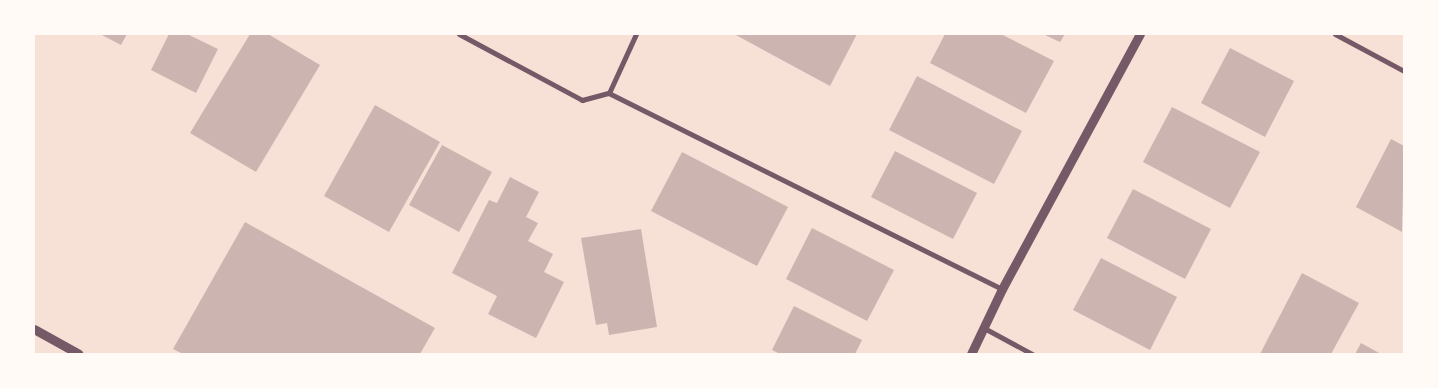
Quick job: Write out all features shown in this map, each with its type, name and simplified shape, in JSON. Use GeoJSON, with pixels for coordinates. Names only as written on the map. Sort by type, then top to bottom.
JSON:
{"type":"FeatureCollection","features":[{"type":"Feature","properties":{"kind":"street"},"geometry":{"type":"LineString","coordinates":[[458,34],[582,100],[609,93],[1002,289]]}},
{"type":"Feature","properties":{"kind":"street"},"geometry":{"type":"LineString","coordinates":[[609,93],[636,34]]}},
{"type":"Feature","properties":{"kind":"street"},"geometry":{"type":"LineString","coordinates":[[971,354],[1002,289],[1140,34]]}},
{"type":"Feature","properties":{"kind":"street"},"geometry":{"type":"LineString","coordinates":[[1335,34],[1404,71]]}},
{"type":"Feature","properties":{"kind":"street"},"geometry":{"type":"LineString","coordinates":[[984,328],[1032,354]]}},
{"type":"Feature","properties":{"kind":"street"},"geometry":{"type":"LineString","coordinates":[[34,330],[80,354]]}},
{"type":"Feature","properties":{"kind":"building"},"geometry":{"type":"Polygon","coordinates":[[[100,34],[127,34],[121,45],[100,34]]]}},
{"type":"Feature","properties":{"kind":"building"},"geometry":{"type":"Polygon","coordinates":[[[169,34],[187,34],[218,49],[196,93],[151,70],[169,34]]]}},
{"type":"Feature","properties":{"kind":"building"},"geometry":{"type":"Polygon","coordinates":[[[250,34],[268,34],[320,65],[256,172],[190,133],[250,34]]]}},
{"type":"Feature","properties":{"kind":"building"},"geometry":{"type":"Polygon","coordinates":[[[734,34],[857,34],[830,86],[734,34]]]}},
{"type":"Feature","properties":{"kind":"building"},"geometry":{"type":"Polygon","coordinates":[[[945,34],[1001,34],[1054,61],[1026,113],[930,63],[945,34]]]}},
{"type":"Feature","properties":{"kind":"building"},"geometry":{"type":"Polygon","coordinates":[[[1043,34],[1065,34],[1060,42],[1043,34]]]}},
{"type":"Feature","properties":{"kind":"building"},"geometry":{"type":"Polygon","coordinates":[[[1230,48],[1294,81],[1265,137],[1201,103],[1230,48]]]}},
{"type":"Feature","properties":{"kind":"building"},"geometry":{"type":"Polygon","coordinates":[[[917,76],[1022,131],[994,184],[889,130],[917,76]]]}},
{"type":"Feature","properties":{"kind":"building"},"geometry":{"type":"Polygon","coordinates":[[[375,105],[440,142],[389,232],[324,196],[375,105]]]}},
{"type":"Feature","properties":{"kind":"building"},"geometry":{"type":"Polygon","coordinates":[[[1172,107],[1260,152],[1230,208],[1143,162],[1172,107]]]}},
{"type":"Feature","properties":{"kind":"building"},"geometry":{"type":"Polygon","coordinates":[[[1391,139],[1404,146],[1402,232],[1356,207],[1391,139]]]}},
{"type":"Feature","properties":{"kind":"building"},"geometry":{"type":"Polygon","coordinates":[[[442,145],[492,172],[459,232],[409,205],[442,145]]]}},
{"type":"Feature","properties":{"kind":"building"},"geometry":{"type":"Polygon","coordinates":[[[895,151],[977,193],[953,239],[871,197],[895,151]]]}},
{"type":"Feature","properties":{"kind":"building"},"geometry":{"type":"Polygon","coordinates":[[[682,152],[788,207],[757,266],[651,211],[682,152]]]}},
{"type":"Feature","properties":{"kind":"building"},"geometry":{"type":"Polygon","coordinates":[[[510,177],[539,192],[526,217],[538,223],[528,241],[553,254],[544,272],[564,282],[536,338],[488,314],[497,296],[452,273],[489,200],[497,203],[510,177]]]}},
{"type":"Feature","properties":{"kind":"building"},"geometry":{"type":"Polygon","coordinates":[[[1133,189],[1211,229],[1185,279],[1107,238],[1133,189]]]}},
{"type":"Feature","properties":{"kind":"building"},"geometry":{"type":"Polygon","coordinates":[[[245,222],[435,328],[420,354],[183,354],[173,349],[245,222]]]}},
{"type":"Feature","properties":{"kind":"building"},"geometry":{"type":"Polygon","coordinates":[[[812,228],[894,270],[867,321],[786,279],[812,228]]]}},
{"type":"Feature","properties":{"kind":"building"},"geometry":{"type":"Polygon","coordinates":[[[641,229],[657,327],[609,335],[607,323],[596,325],[581,238],[641,229]]]}},
{"type":"Feature","properties":{"kind":"building"},"geometry":{"type":"Polygon","coordinates":[[[1101,258],[1177,297],[1150,350],[1073,310],[1101,258]]]}},
{"type":"Feature","properties":{"kind":"building"},"geometry":{"type":"Polygon","coordinates":[[[1302,273],[1359,303],[1331,354],[1260,354],[1302,273]]]}},
{"type":"Feature","properties":{"kind":"building"},"geometry":{"type":"Polygon","coordinates":[[[794,306],[862,340],[855,354],[780,354],[772,350],[794,306]]]}},
{"type":"Feature","properties":{"kind":"building"},"geometry":{"type":"Polygon","coordinates":[[[1361,343],[1381,354],[1355,354],[1361,343]]]}}]}
